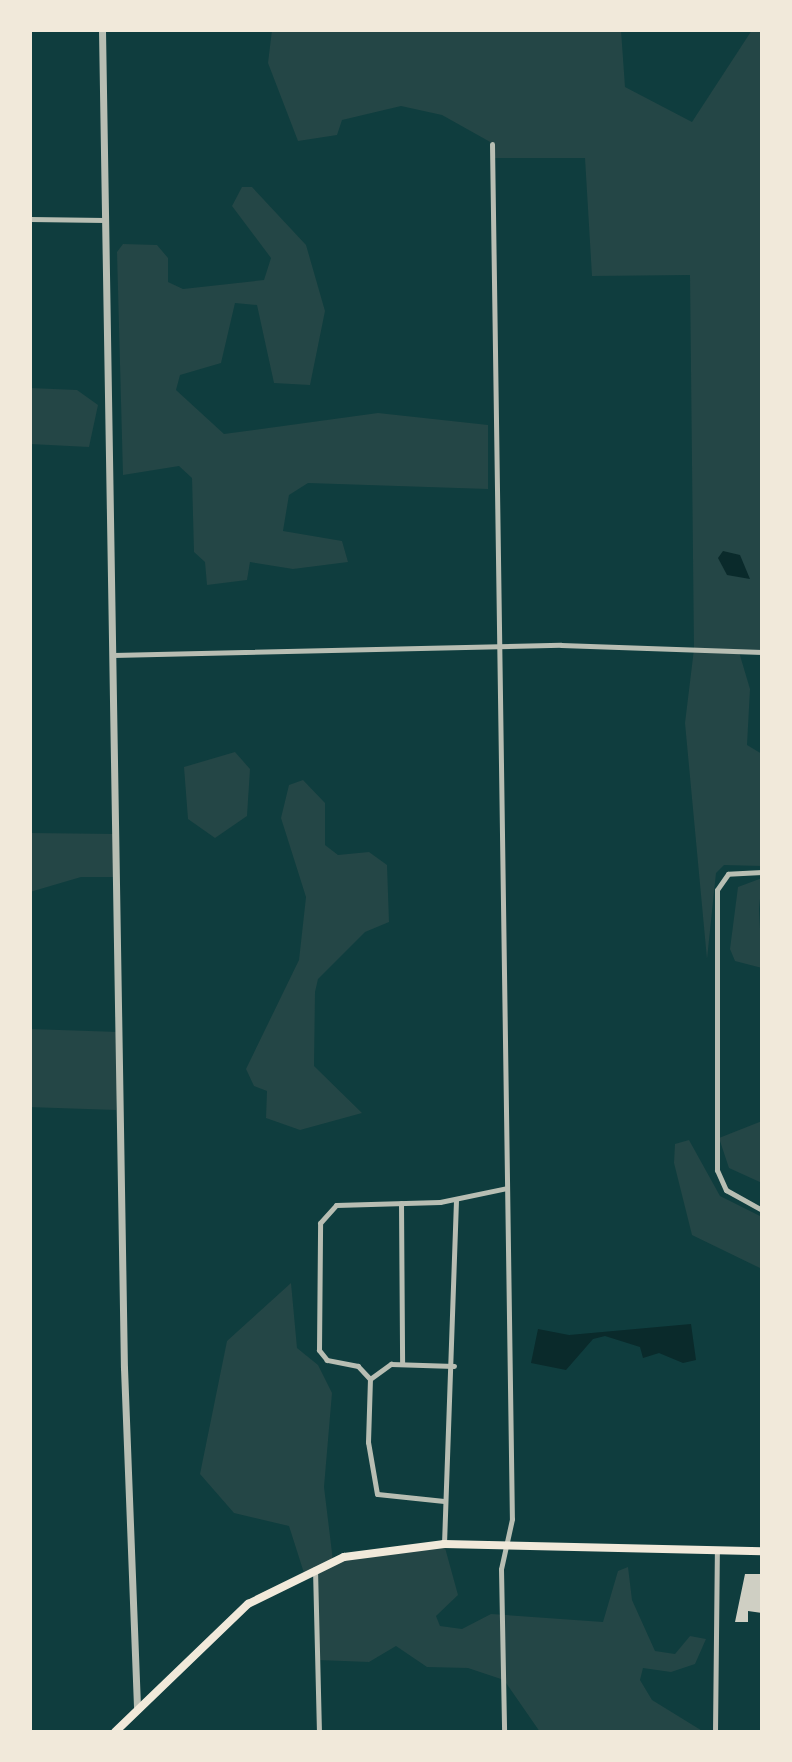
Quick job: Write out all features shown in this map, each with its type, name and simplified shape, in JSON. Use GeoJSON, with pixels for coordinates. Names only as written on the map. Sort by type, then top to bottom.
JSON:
{"type":"FeatureCollection","features":[{"type":"Feature","properties":{"kind":"main road"},"geometry":{"type":"LineString","coordinates":[[115,1732],[248,1604],[315,1568],[389,1547],[505,1544],[762,1551]]}},
{"type":"Feature","properties":{"kind":"street"},"geometry":{"type":"LineString","coordinates":[[102,30],[137,1710]]}},
{"type":"Feature","properties":{"kind":"street"},"geometry":{"type":"LineString","coordinates":[[492,144],[512,1519],[505,1544],[504,1732]]}},
{"type":"Feature","properties":{"kind":"street"},"geometry":{"type":"LineString","coordinates":[[30,219],[105,220]]}},
{"type":"Feature","properties":{"kind":"street"},"geometry":{"type":"LineString","coordinates":[[113,655],[498,647],[762,652]]}},
{"type":"Feature","properties":{"kind":"street"},"geometry":{"type":"LineString","coordinates":[[762,872],[722,878],[720,1182],[762,1210]]}},
{"type":"Feature","properties":{"kind":"street"},"geometry":{"type":"LineString","coordinates":[[444,1501],[377,1494],[368,1442],[370,1379],[358,1366],[327,1360],[319,1350],[320,1223],[336,1205],[456,1199],[507,1188]]}},
{"type":"Feature","properties":{"kind":"street"},"geometry":{"type":"LineString","coordinates":[[444,1544],[444,1501],[454,1366],[456,1199]]}},
{"type":"Feature","properties":{"kind":"street"},"geometry":{"type":"LineString","coordinates":[[401,1203],[402,1364]]}},
{"type":"Feature","properties":{"kind":"street"},"geometry":{"type":"LineString","coordinates":[[370,1379],[402,1364],[454,1366]]}},
{"type":"Feature","properties":{"kind":"street"},"geometry":{"type":"LineString","coordinates":[[715,1732],[717,1549]]}},
{"type":"Feature","properties":{"kind":"street"},"geometry":{"type":"LineString","coordinates":[[315,1568],[319,1732]]}},
{"type":"Feature","properties":{"kind":"shaded area"},"geometry":{"type":"Polygon","coordinates":[[[272,30],[621,30],[625,87],[692,122],[752,30],[762,30],[762,652],[739,652],[750,689],[747,745],[762,754],[762,866],[724,865],[716,873],[707,959],[685,723],[694,649],[690,275],[592,276],[585,158],[492,158],[492,143],[442,115],[401,106],[342,120],[337,135],[298,141],[268,63],[272,30]]]}},
{"type":"Feature","properties":{"kind":"shaded area"},"geometry":{"type":"Polygon","coordinates":[[[242,187],[252,187],[306,245],[325,311],[310,385],[274,383],[257,305],[235,303],[221,363],[180,375],[176,390],[224,434],[378,413],[488,425],[488,489],[308,483],[289,495],[283,531],[342,541],[348,562],[293,569],[250,562],[247,580],[207,585],[205,562],[194,552],[192,478],[179,466],[123,475],[117,252],[123,244],[157,245],[168,258],[168,282],[183,289],[264,280],[271,258],[232,206],[242,187]]]}},
{"type":"Feature","properties":{"kind":"shaded area"},"geometry":{"type":"Polygon","coordinates":[[[30,388],[77,390],[98,405],[89,447],[30,444],[30,388]]]}},
{"type":"Feature","properties":{"kind":"shaded area"},"geometry":{"type":"Polygon","coordinates":[[[723,551],[740,555],[750,579],[727,575],[718,558],[723,551]]]}},
{"type":"Feature","properties":{"kind":"shaded area"},"geometry":{"type":"Polygon","coordinates":[[[235,752],[250,769],[247,816],[215,838],[188,819],[184,767],[235,752]]]}},
{"type":"Feature","properties":{"kind":"shaded area"},"geometry":{"type":"Polygon","coordinates":[[[303,780],[325,803],[325,845],[338,855],[369,852],[387,865],[389,922],[365,932],[318,979],[315,992],[314,1066],[362,1113],[300,1130],[266,1118],[267,1091],[254,1086],[246,1069],[299,960],[306,897],[281,818],[289,785],[303,780]]]}},
{"type":"Feature","properties":{"kind":"shaded area"},"geometry":{"type":"Polygon","coordinates":[[[30,833],[116,834],[116,877],[81,877],[30,892],[30,833]]]}},
{"type":"Feature","properties":{"kind":"shaded area"},"geometry":{"type":"Polygon","coordinates":[[[762,878],[759,909],[762,968],[735,961],[730,949],[738,887],[762,878]]]}},
{"type":"Feature","properties":{"kind":"shaded area"},"geometry":{"type":"Polygon","coordinates":[[[30,1029],[119,1032],[116,1110],[30,1107],[30,1029]]]}},
{"type":"Feature","properties":{"kind":"shaded area"},"geometry":{"type":"Polygon","coordinates":[[[762,1121],[762,1183],[729,1168],[719,1138],[762,1121]]]}},
{"type":"Feature","properties":{"kind":"shaded area"},"geometry":{"type":"Polygon","coordinates":[[[689,1140],[720,1196],[762,1217],[762,1269],[692,1235],[674,1163],[675,1144],[689,1140]]]}},
{"type":"Feature","properties":{"kind":"shaded area"},"geometry":{"type":"Polygon","coordinates":[[[291,1283],[297,1348],[318,1365],[332,1393],[324,1487],[333,1561],[444,1544],[458,1595],[436,1616],[440,1626],[462,1629],[491,1614],[603,1622],[618,1571],[628,1567],[632,1600],[655,1651],[675,1654],[690,1636],[706,1639],[695,1664],[671,1672],[643,1668],[640,1680],[652,1700],[704,1732],[540,1732],[504,1680],[468,1668],[427,1667],[396,1646],[369,1662],[318,1660],[315,1569],[304,1573],[289,1526],[234,1513],[200,1474],[227,1341],[291,1283]]]}},
{"type":"Feature","properties":{"kind":"shaded area"},"geometry":{"type":"Polygon","coordinates":[[[691,1324],[696,1360],[683,1363],[659,1353],[643,1358],[640,1347],[605,1336],[593,1339],[566,1370],[531,1363],[538,1329],[569,1335],[691,1324]]]}},
{"type":"Feature","properties":{"kind":"building"},"geometry":{"type":"Polygon","coordinates":[[[745,1574],[762,1574],[762,1613],[748,1611],[748,1622],[735,1622],[745,1574]]]}}]}
